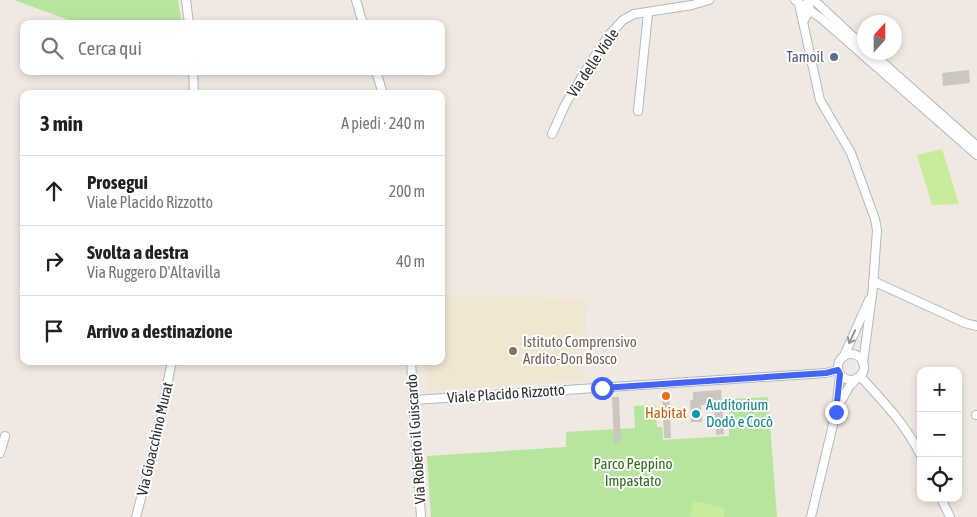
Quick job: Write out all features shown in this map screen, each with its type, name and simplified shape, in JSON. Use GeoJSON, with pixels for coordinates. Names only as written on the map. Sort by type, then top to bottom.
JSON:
{"type":"FeatureCollection","features":[{"type":"Feature","properties":{"kind":"street"},"geometry":{"type":"LineString","coordinates":[[186,0],[188,20]]}},
{"type":"Feature","properties":{"kind":"street"},"geometry":{"type":"LineString","coordinates":[[356,0],[362,20]]}},
{"type":"Feature","properties":{"kind":"street","name":"Via delle Viole"},"geometry":{"type":"LineString","coordinates":[[552,134],[565,105],[609,36],[627,17],[634,14],[709,0]]}},
{"type":"Feature","properties":{"kind":"street"},"geometry":{"type":"LineString","coordinates":[[803,22],[810,10],[808,0]]}},
{"type":"Feature","properties":{"kind":"street"},"geometry":{"type":"LineString","coordinates":[[814,0],[857,41]]}},
{"type":"Feature","properties":{"kind":"street"},"geometry":{"type":"LineString","coordinates":[[797,2],[822,19],[977,155]]}},
{"type":"Feature","properties":{"kind":"street"},"geometry":{"type":"LineString","coordinates":[[797,2],[820,100],[851,153],[876,219],[877,230],[873,284],[863,370],[849,387],[836,412]]}},
{"type":"Feature","properties":{"kind":"street"},"geometry":{"type":"LineString","coordinates":[[638,111],[648,12]]}},
{"type":"Feature","properties":{"kind":"street"},"geometry":{"type":"LineString","coordinates":[[880,60],[977,146]]}},
{"type":"Feature","properties":{"kind":"street"},"geometry":{"type":"LineString","coordinates":[[193,75],[194,90]]}},
{"type":"Feature","properties":{"kind":"street"},"geometry":{"type":"LineString","coordinates":[[377,75],[382,90]]}},
{"type":"Feature","properties":{"kind":"street"},"geometry":{"type":"LineString","coordinates":[[873,284],[965,323],[977,326]]}},
{"type":"Feature","properties":{"kind":"street"},"geometry":{"type":"LineString","coordinates":[[811,517],[836,412],[838,362],[844,356],[863,315],[873,284]]}},
{"type":"Feature","properties":{"kind":"street"},"geometry":{"type":"LineString","coordinates":[[844,356],[847,354],[855,355],[863,363]]}},
{"type":"Feature","properties":{"kind":"street","name":"Via Gioacchino Murat"},"geometry":{"type":"LineString","coordinates":[[136,517],[153,453],[171,365]]}},
{"type":"Feature","properties":{"kind":"street","name":"Via Roberto il Guiscardo"},"geometry":{"type":"LineString","coordinates":[[412,365],[421,517]]}},
{"type":"Feature","properties":{"kind":"street"},"geometry":{"type":"LineString","coordinates":[[839,372],[846,379],[858,377]]}},
{"type":"Feature","properties":{"kind":"street","name":"Viale Placido Rizzotto"},"geometry":{"type":"LineString","coordinates":[[414,400],[839,372]]}},
{"type":"Feature","properties":{"kind":"street"},"geometry":{"type":"LineString","coordinates":[[858,377],[895,415],[917,448]]}},
{"type":"Feature","properties":{"kind":"street"},"geometry":{"type":"LineString","coordinates":[[0,453],[4,436]]}},
{"type":"Feature","properties":{"kind":"street"},"geometry":{"type":"LineString","coordinates":[[943,502],[950,517]]}},
{"type":"Feature","properties":{"kind":"shaded area","name":"Istituto Comprensivo Ardito-Don Bosco"},"geometry":{"type":"Polygon","coordinates":[[[445,295],[521,296],[587,300],[583,380],[428,391],[426,365],[445,365],[445,295]]]}},
{"type":"Feature","properties":{"kind":"green space"},"geometry":{"type":"Polygon","coordinates":[[[14,0],[178,0],[181,20],[69,20],[14,0]]]}},
{"type":"Feature","properties":{"kind":"green space"},"geometry":{"type":"Polygon","coordinates":[[[942,149],[959,204],[932,205],[917,155],[942,149]]]}},
{"type":"Feature","properties":{"kind":"green space","name":"Parco Peppino Impastato"},"geometry":{"type":"Polygon","coordinates":[[[768,397],[777,517],[431,517],[427,456],[566,447],[566,432],[635,428],[634,406],[655,405],[657,427],[662,427],[663,440],[729,436],[729,399],[768,397]]]}},
{"type":"Feature","properties":{"kind":"green space"},"geometry":{"type":"Polygon","coordinates":[[[694,501],[725,508],[724,517],[690,517],[694,501]]]}},
{"type":"Feature","properties":{"kind":"building"},"geometry":{"type":"Polygon","coordinates":[[[969,70],[970,83],[943,86],[942,73],[969,70]]]}},
{"type":"Feature","properties":{"kind":"building","name":"Auditorium Dodò e Cocò"},"geometry":{"type":"Polygon","coordinates":[[[721,390],[724,434],[716,435],[714,405],[701,405],[702,422],[691,422],[690,400],[693,400],[693,392],[721,390]]]}},
{"type":"Feature","properties":{"kind":"building"},"geometry":{"type":"Polygon","coordinates":[[[662,393],[669,393],[671,438],[664,438],[662,393]]]}},
{"type":"Feature","properties":{"kind":"building"},"geometry":{"type":"Polygon","coordinates":[[[612,397],[619,397],[621,443],[614,443],[612,397]]]}},
{"type":"Feature","properties":{"kind":"place","name":"Tamoil"},"geometry":{"type":"Point","coordinates":[834,57]}},
{"type":"Feature","properties":{"kind":"place","name":"Istituto Comprensivo Ardito-Don Bosco"},"geometry":{"type":"Point","coordinates":[513,351]}},
{"type":"Feature","properties":{"kind":"place","name":"Habitat"},"geometry":{"type":"Point","coordinates":[666,396]}},
{"type":"Feature","properties":{"kind":"place","name":"Auditorium Dodò e Cocò"},"geometry":{"type":"Point","coordinates":[696,414]}},
{"type":"Feature","properties":{"kind":"route"},"geometry":{"type":"LineString","coordinates":[[602,388],[826,373],[838,370],[840,374],[836,412]]}}]}
